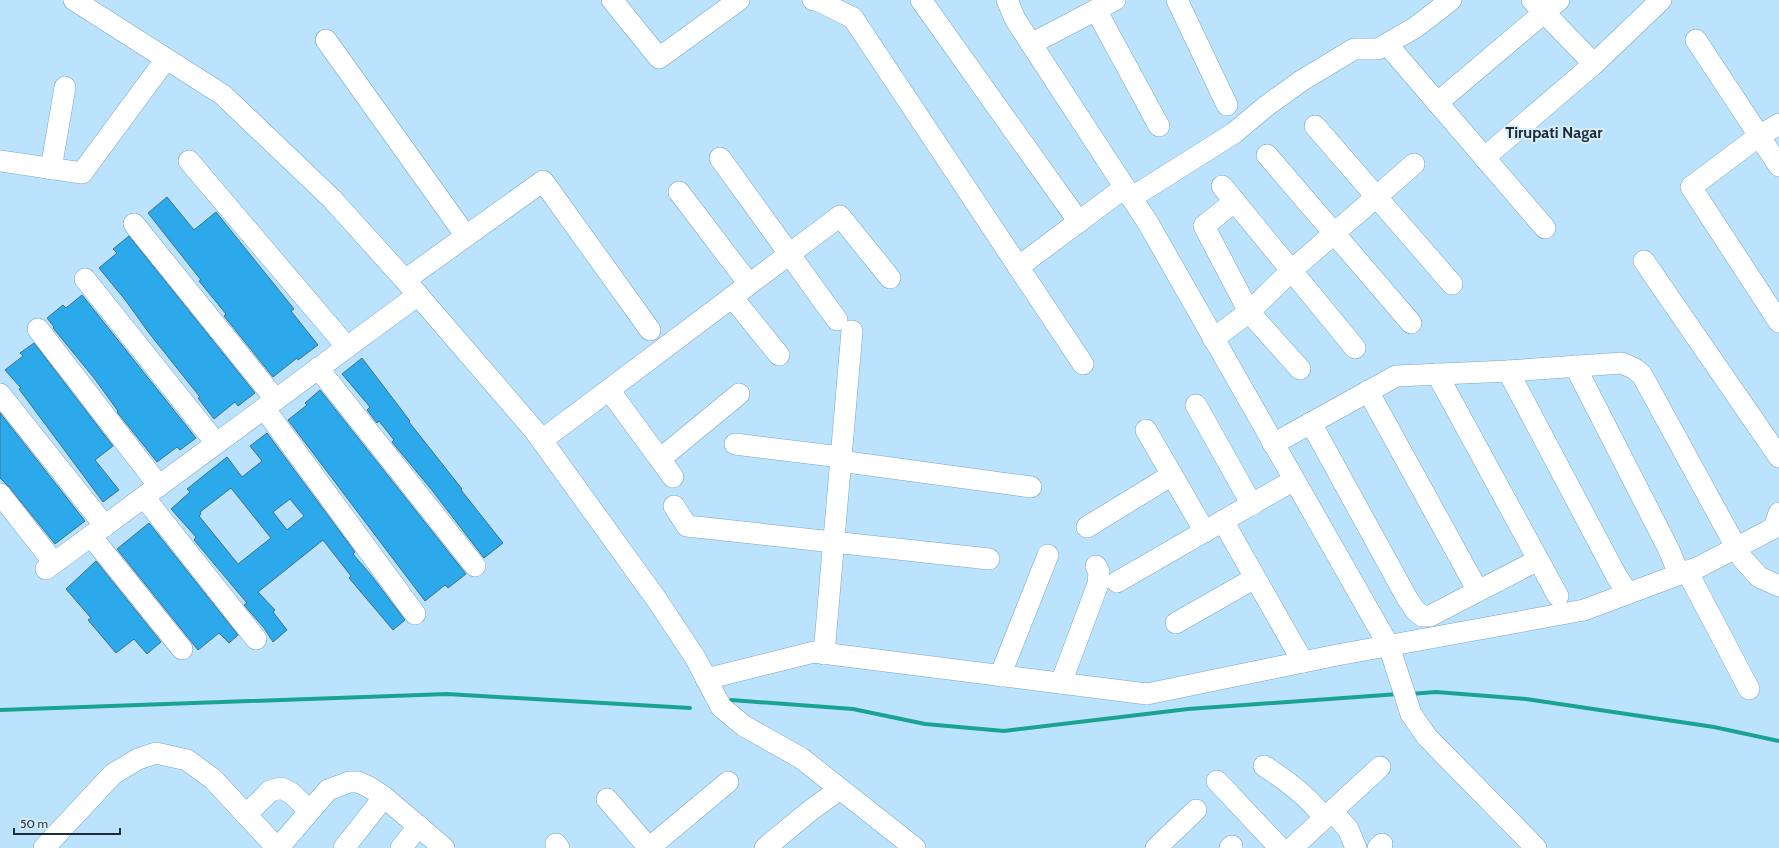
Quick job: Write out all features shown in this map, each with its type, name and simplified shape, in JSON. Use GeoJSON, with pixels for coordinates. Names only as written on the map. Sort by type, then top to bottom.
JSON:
{"type":"FeatureCollection","features":[{"type":"Feature","properties":{"kind":"street"},"geometry":{"type":"LineString","coordinates":[[74,0],[223,95],[332,199],[411,287],[542,440],[658,600],[696,659],[721,707],[744,726],[801,758],[914,848]]}},
{"type":"Feature","properties":{"kind":"street"},"geometry":{"type":"LineString","coordinates":[[612,0],[659,58],[739,0]]}},
{"type":"Feature","properties":{"kind":"street"},"geometry":{"type":"LineString","coordinates":[[813,0],[852,18],[1083,364]]}},
{"type":"Feature","properties":{"kind":"street"},"geometry":{"type":"LineString","coordinates":[[921,0],[1079,222]]}},
{"type":"Feature","properties":{"kind":"street"},"geometry":{"type":"LineString","coordinates":[[1007,0],[1015,19],[1148,223],[1389,646],[1411,714],[1427,737],[1536,848]]}},
{"type":"Feature","properties":{"kind":"street"},"geometry":{"type":"LineString","coordinates":[[1177,0],[1227,105]]}},
{"type":"Feature","properties":{"kind":"street"},"geometry":{"type":"LineString","coordinates":[[1018,267],[1079,222],[1234,133],[1265,107],[1308,77],[1354,49],[1378,49],[1416,26],[1450,0]]}},
{"type":"Feature","properties":{"kind":"street"},"geometry":{"type":"LineString","coordinates":[[1484,158],[1594,64],[1661,0]]}},
{"type":"Feature","properties":{"kind":"street"},"geometry":{"type":"LineString","coordinates":[[1031,44],[1106,3],[1160,126]]}},
{"type":"Feature","properties":{"kind":"street"},"geometry":{"type":"LineString","coordinates":[[1437,103],[1545,4],[1594,64]]}},
{"type":"Feature","properties":{"kind":"street"},"geometry":{"type":"LineString","coordinates":[[326,40],[466,236]]}},
{"type":"Feature","properties":{"kind":"street"},"geometry":{"type":"LineString","coordinates":[[1696,40],[1779,166]]}},
{"type":"Feature","properties":{"kind":"street"},"geometry":{"type":"LineString","coordinates":[[1387,44],[1545,228]]}},
{"type":"Feature","properties":{"kind":"street"},"geometry":{"type":"LineString","coordinates":[[0,161],[82,173],[166,59]]}},
{"type":"Feature","properties":{"kind":"street"},"geometry":{"type":"LineString","coordinates":[[51,169],[65,87]]}},
{"type":"Feature","properties":{"kind":"street"},"geometry":{"type":"LineString","coordinates":[[1779,124],[1759,136],[1691,188],[1779,322]]}},
{"type":"Feature","properties":{"kind":"street"},"geometry":{"type":"LineString","coordinates":[[1315,126],[1452,284]]}},
{"type":"Feature","properties":{"kind":"street"},"geometry":{"type":"LineString","coordinates":[[1267,155],[1411,323]]}},
{"type":"Feature","properties":{"kind":"street"},"geometry":{"type":"LineString","coordinates":[[720,158],[844,325],[841,459],[824,654]]}},
{"type":"Feature","properties":{"kind":"street"},"geometry":{"type":"LineString","coordinates":[[189,161],[347,347]]}},
{"type":"Feature","properties":{"kind":"street"},"geometry":{"type":"LineString","coordinates":[[1213,338],[1249,312],[1292,270],[1414,164]]}},
{"type":"Feature","properties":{"kind":"street"},"geometry":{"type":"LineString","coordinates":[[0,494],[50,566],[347,347],[466,236],[543,181],[650,330]]}},
{"type":"Feature","properties":{"kind":"street"},"geometry":{"type":"LineString","coordinates":[[679,192],[749,284]]}},
{"type":"Feature","properties":{"kind":"street"},"geometry":{"type":"LineString","coordinates":[[1300,369],[1249,312],[1204,226],[1228,194],[1355,348]]}},
{"type":"Feature","properties":{"kind":"street"},"geometry":{"type":"LineString","coordinates":[[542,440],[840,216],[890,278]]}},
{"type":"Feature","properties":{"kind":"street"},"geometry":{"type":"LineString","coordinates":[[134,224],[270,404],[415,614]]}},
{"type":"Feature","properties":{"kind":"street"},"geometry":{"type":"LineString","coordinates":[[1644,261],[1779,457]]}},
{"type":"Feature","properties":{"kind":"street"},"geometry":{"type":"LineString","coordinates":[[85,279],[216,443]]}},
{"type":"Feature","properties":{"kind":"street"},"geometry":{"type":"LineString","coordinates":[[732,297],[779,355]]}},
{"type":"Feature","properties":{"kind":"street"},"geometry":{"type":"LineString","coordinates":[[38,329],[256,639]]}},
{"type":"Feature","properties":{"kind":"street"},"geometry":{"type":"LineString","coordinates":[[1273,444],[1396,376],[1508,371],[1622,363],[1635,369],[1642,375],[1735,548],[1747,565],[1759,577],[1779,586]]}},
{"type":"Feature","properties":{"kind":"street"},"geometry":{"type":"LineString","coordinates":[[1575,366],[1669,550],[1749,689]]}},
{"type":"Feature","properties":{"kind":"street"},"geometry":{"type":"LineString","coordinates":[[318,368],[475,566]]}},
{"type":"Feature","properties":{"kind":"street"},"geometry":{"type":"LineString","coordinates":[[1508,371],[1617,577],[1628,593]]}},
{"type":"Feature","properties":{"kind":"street"},"geometry":{"type":"LineString","coordinates":[[1437,374],[1558,596]]}},
{"type":"Feature","properties":{"kind":"street"},"geometry":{"type":"LineString","coordinates":[[609,390],[673,477]]}},
{"type":"Feature","properties":{"kind":"street"},"geometry":{"type":"LineString","coordinates":[[1368,391],[1478,591]]}},
{"type":"Feature","properties":{"kind":"street"},"geometry":{"type":"LineString","coordinates":[[0,394],[182,649]]}},
{"type":"Feature","properties":{"kind":"street"},"geometry":{"type":"LineString","coordinates":[[660,459],[739,394]]}},
{"type":"Feature","properties":{"kind":"street"},"geometry":{"type":"LineString","coordinates":[[1196,405],[1252,505]]}},
{"type":"Feature","properties":{"kind":"street"},"geometry":{"type":"LineString","coordinates":[[1311,423],[1415,610],[1422,616],[1430,616],[1538,560]]}},
{"type":"Feature","properties":{"kind":"street"},"geometry":{"type":"LineString","coordinates":[[1146,430],[1205,532]]}},
{"type":"Feature","properties":{"kind":"street"},"geometry":{"type":"LineString","coordinates":[[735,444],[1031,487]]}},
{"type":"Feature","properties":{"kind":"street"},"geometry":{"type":"LineString","coordinates":[[1087,527],[1172,475]]}},
{"type":"Feature","properties":{"kind":"street"},"geometry":{"type":"LineString","coordinates":[[1117,582],[1294,480]]}},
{"type":"Feature","properties":{"kind":"street"},"geometry":{"type":"LineString","coordinates":[[674,506],[687,526],[990,559]]}},
{"type":"Feature","properties":{"kind":"street"},"geometry":{"type":"LineString","coordinates":[[706,679],[814,652],[1147,694],[1303,662],[1584,610],[1683,573],[1735,548],[1774,528],[1779,513]]}},
{"type":"Feature","properties":{"kind":"street"},"geometry":{"type":"LineString","coordinates":[[1223,521],[1303,662]]}},
{"type":"Feature","properties":{"kind":"street"},"geometry":{"type":"LineString","coordinates":[[1000,676],[1048,555]]}},
{"type":"Feature","properties":{"kind":"street"},"geometry":{"type":"LineString","coordinates":[[1061,683],[1098,584],[1099,572],[1096,566]]}},
{"type":"Feature","properties":{"kind":"street"},"geometry":{"type":"LineString","coordinates":[[1176,622],[1255,578]]}},
{"type":"Feature","properties":{"kind":"street"},"geometry":{"type":"LineString","coordinates":[[44,848],[113,774],[138,759],[156,753],[187,760],[213,780],[277,848],[328,790],[349,782],[358,782],[384,797],[444,848]]}},
{"type":"Feature","properties":{"kind":"street"},"geometry":{"type":"LineString","coordinates":[[1264,766],[1285,779],[1318,810],[1348,829],[1356,848]]}},
{"type":"Feature","properties":{"kind":"street"},"geometry":{"type":"LineString","coordinates":[[1292,848],[1380,768]]}},
{"type":"Feature","properties":{"kind":"street"},"geometry":{"type":"LineString","coordinates":[[1217,781],[1280,848]]}},
{"type":"Feature","properties":{"kind":"street"},"geometry":{"type":"LineString","coordinates":[[607,799],[656,846],[728,782]]}},
{"type":"Feature","properties":{"kind":"street"},"geometry":{"type":"LineString","coordinates":[[246,816],[270,791],[281,788],[290,793],[309,810]]}},
{"type":"Feature","properties":{"kind":"street"},"geometry":{"type":"LineString","coordinates":[[766,848],[811,810],[840,789]]}},
{"type":"Feature","properties":{"kind":"street"},"geometry":{"type":"LineString","coordinates":[[344,848],[384,797]]}},
{"type":"Feature","properties":{"kind":"street"},"geometry":{"type":"LineString","coordinates":[[1156,848],[1196,810]]}},
{"type":"Feature","properties":{"kind":"street"},"geometry":{"type":"LineString","coordinates":[[401,848],[419,826]]}},
{"type":"Feature","properties":{"kind":"building"},"geometry":{"type":"Polygon","coordinates":[[[167,197],[194,230],[216,212],[294,309],[291,311],[318,345],[298,360],[297,358],[273,377],[224,316],[226,314],[199,281],[201,280],[148,213],[167,197]]]}},
{"type":"Feature","properties":{"kind":"building"},"geometry":{"type":"Polygon","coordinates":[[[129,236],[255,393],[238,406],[235,402],[214,419],[198,398],[200,397],[99,268],[117,253],[113,249],[129,236]]]}},
{"type":"Feature","properties":{"kind":"building"},"geometry":{"type":"Polygon","coordinates":[[[82,295],[196,438],[180,450],[177,447],[157,462],[117,412],[118,411],[94,378],[53,328],[54,327],[47,318],[63,305],[66,308],[82,295]]]}},
{"type":"Feature","properties":{"kind":"building"},"geometry":{"type":"Polygon","coordinates":[[[34,343],[113,446],[95,460],[119,490],[103,502],[19,389],[21,388],[5,370],[23,356],[20,353],[34,343]]]}},
{"type":"Feature","properties":{"kind":"building"},"geometry":{"type":"Polygon","coordinates":[[[362,358],[410,421],[409,422],[503,543],[484,558],[431,489],[392,442],[394,440],[379,421],[377,423],[367,410],[370,407],[342,374],[362,358]]]}},
{"type":"Feature","properties":{"kind":"building"},"geometry":{"type":"Polygon","coordinates":[[[320,390],[466,574],[448,588],[445,585],[425,601],[288,420],[307,405],[305,403],[320,390]]]}},
{"type":"Feature","properties":{"kind":"building"},"geometry":{"type":"Polygon","coordinates":[[[0,413],[85,521],[55,544],[0,478],[0,413]]]}},
{"type":"Feature","properties":{"kind":"building"},"geometry":{"type":"Polygon","coordinates":[[[267,433],[355,552],[353,554],[405,620],[393,630],[349,578],[351,576],[323,540],[258,592],[275,610],[273,612],[287,630],[273,642],[264,628],[244,605],[247,603],[194,540],[196,537],[171,509],[190,492],[187,489],[227,457],[242,477],[262,461],[250,446],[267,433]],[[231,488],[200,512],[201,514],[199,516],[238,564],[271,538],[231,488]],[[290,499],[273,512],[287,530],[304,516],[290,499]]]}},
{"type":"Feature","properties":{"kind":"building"},"geometry":{"type":"Polygon","coordinates":[[[149,523],[238,635],[229,643],[219,633],[198,650],[117,549],[149,523]]]}},
{"type":"Feature","properties":{"kind":"building"},"geometry":{"type":"Polygon","coordinates":[[[96,561],[161,642],[147,654],[134,639],[116,653],[88,620],[91,618],[66,589],[96,561]]]}},
{"type":"Feature","properties":{"kind":"waterway"},"geometry":{"type":"LineString","coordinates":[[1410,694],[1436,692],[1526,699],[1714,727],[1779,741]]}},
{"type":"Feature","properties":{"kind":"waterway"},"geometry":{"type":"LineString","coordinates":[[0,710],[447,694],[690,708]]}},
{"type":"Feature","properties":{"kind":"waterway"},"geometry":{"type":"LineString","coordinates":[[731,700],[853,709],[925,724],[1004,731],[1188,709],[1399,694]]}},
{"type":"Feature","properties":{"kind":"district","name":"Tirupati Nagar"},"geometry":{"type":"Point","coordinates":[1554,132]}}]}
